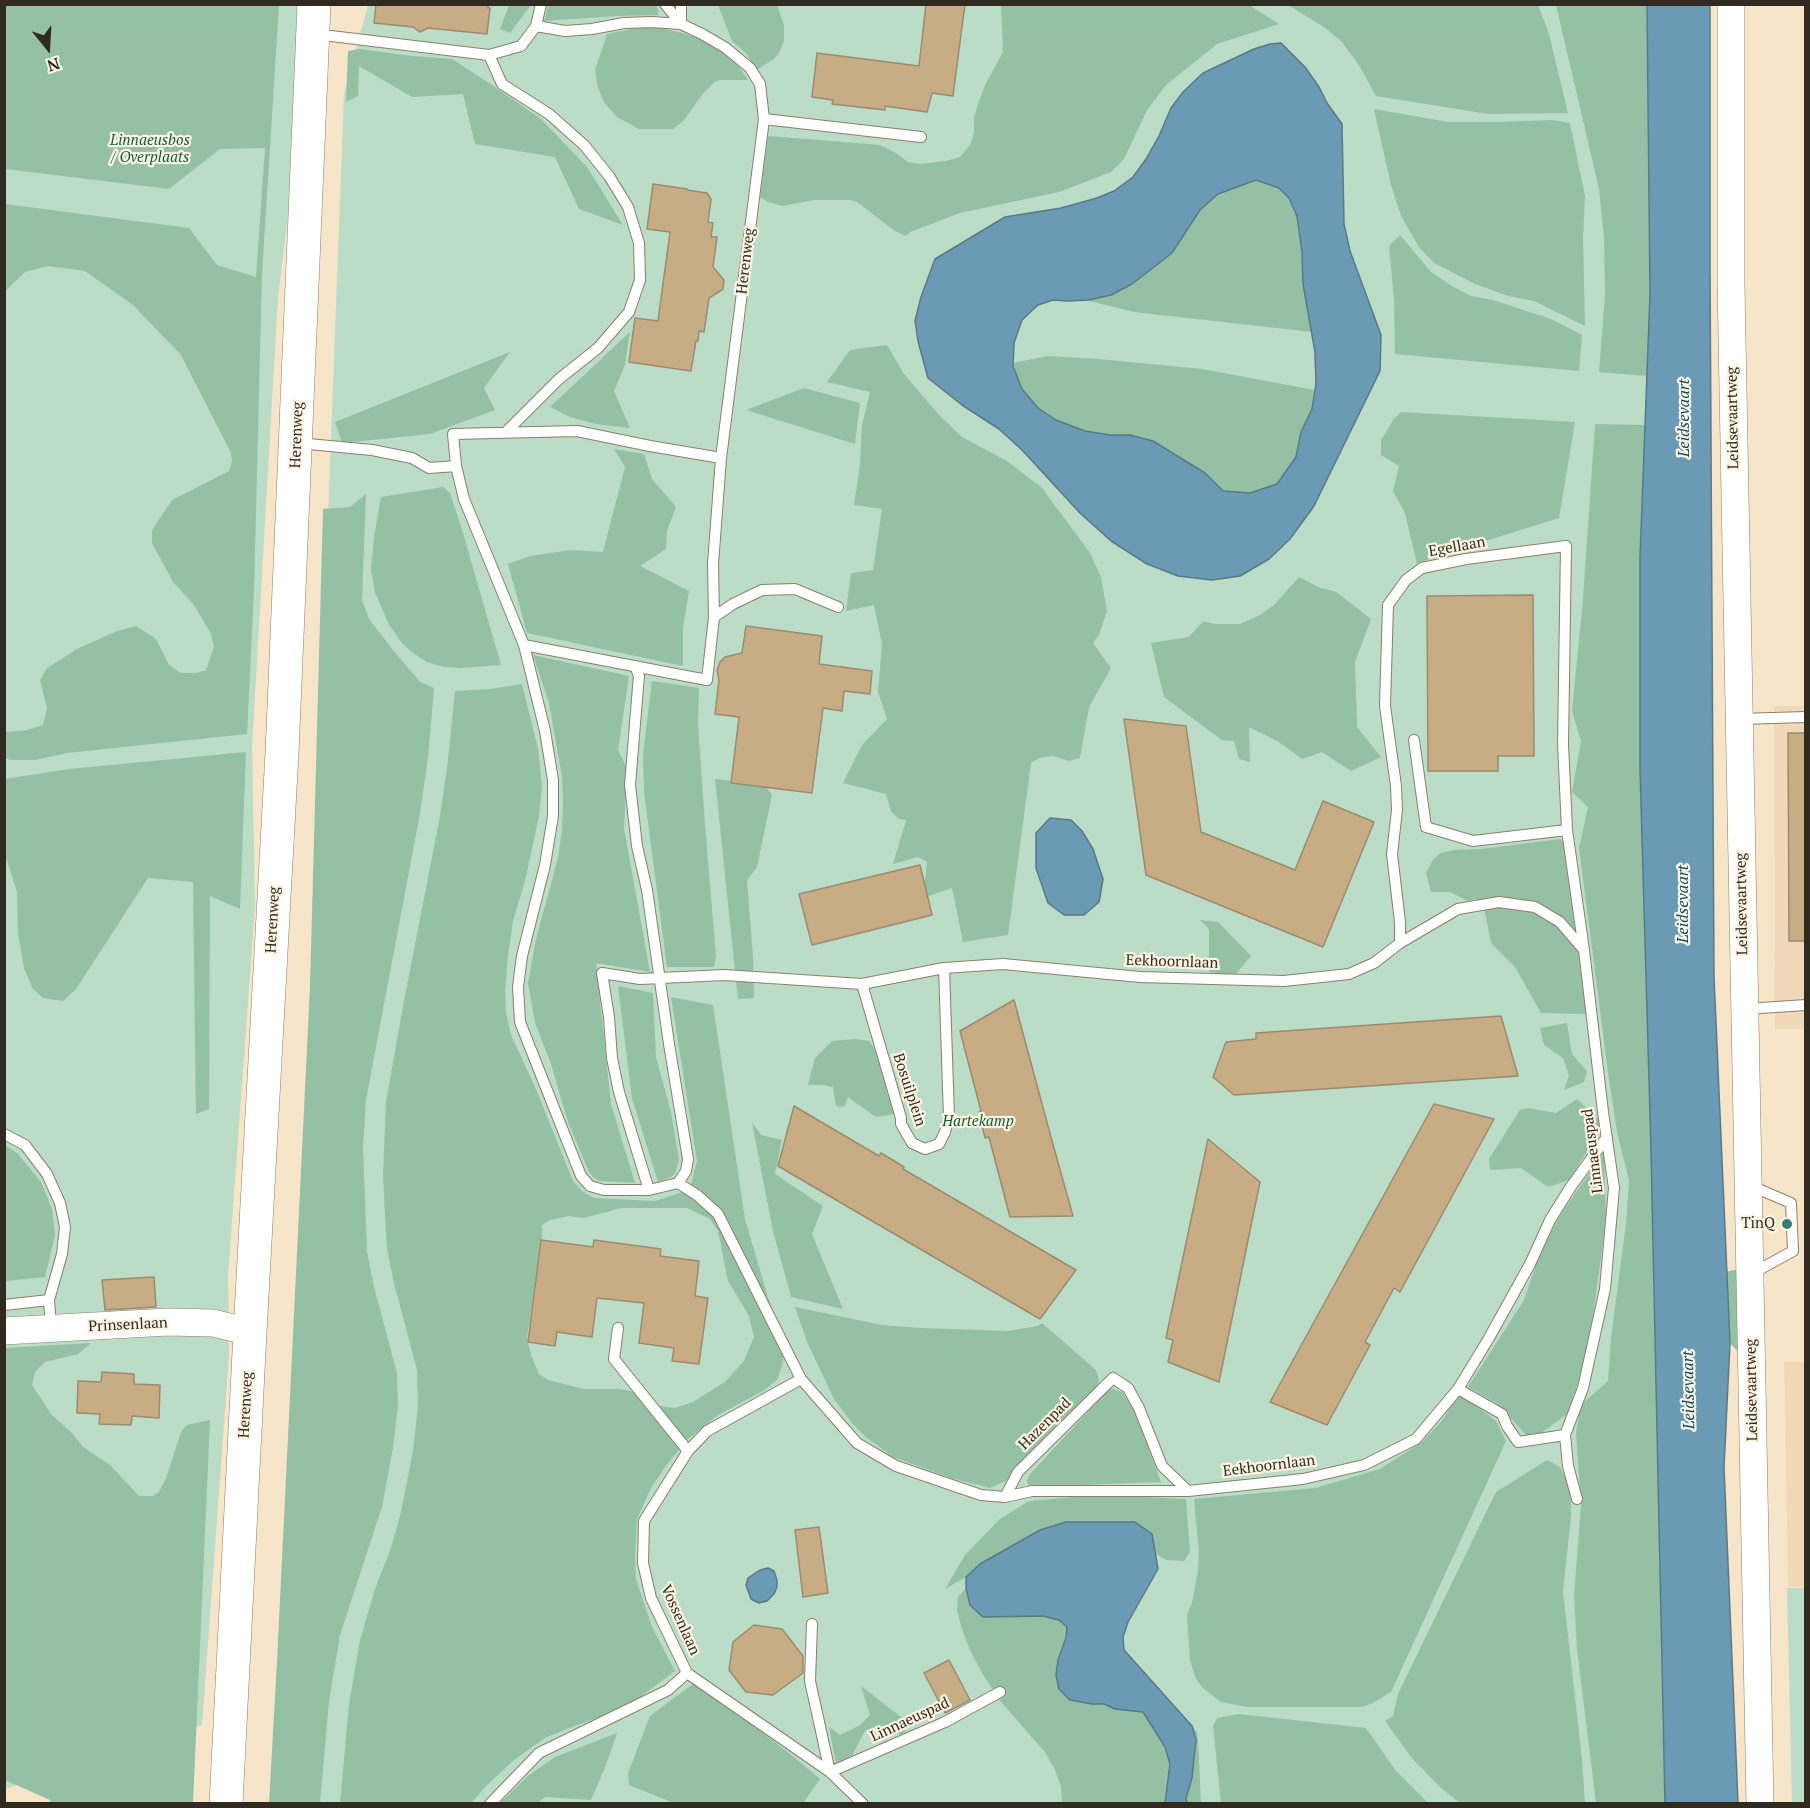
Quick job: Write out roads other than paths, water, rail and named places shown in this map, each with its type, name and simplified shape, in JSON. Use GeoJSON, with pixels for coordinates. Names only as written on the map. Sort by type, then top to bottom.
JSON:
{"type":"FeatureCollection","features":[{"type":"Feature","properties":{"kind":"main road","name":"Herenweg"},"geometry":{"type":"LineString","coordinates":[[226,1803],[282,753],[297,442],[313,20]]}},
{"type":"Feature","properties":{"kind":"street","name":"Leidsevaartweg"},"geometry":{"type":"LineString","coordinates":[[1731,4],[1730,274],[1760,1803]]}},
{"type":"Feature","properties":{"kind":"street","name":"Prinsenlaan"},"geometry":{"type":"LineString","coordinates":[[4,1331],[168,1322],[213,1323],[250,1332]]}},
{"type":"Feature","properties":{"kind":"lane"},"geometry":{"type":"LineString","coordinates":[[536,26],[540,4]]}},
{"type":"Feature","properties":{"kind":"lane"},"geometry":{"type":"LineString","coordinates":[[665,4],[681,24]]}},
{"type":"Feature","properties":{"kind":"lane"},"geometry":{"type":"LineString","coordinates":[[681,4],[681,24]]}},
{"type":"Feature","properties":{"kind":"lane","name":"Herenweg"},"geometry":{"type":"LineString","coordinates":[[313,20],[331,36],[489,55],[521,46],[536,26],[565,31],[624,23],[681,24],[726,48],[750,68],[760,84],[764,119],[721,458],[713,564],[714,618]]}},
{"type":"Feature","properties":{"kind":"lane"},"geometry":{"type":"LineString","coordinates":[[489,55],[502,84],[549,114],[584,145],[609,177],[628,207],[639,243],[640,280],[629,312],[598,348],[559,379],[507,431]]}},
{"type":"Feature","properties":{"kind":"lane"},"geometry":{"type":"LineString","coordinates":[[764,119],[921,137]]}},
{"type":"Feature","properties":{"kind":"lane"},"geometry":{"type":"LineString","coordinates":[[635,666],[639,676],[630,785],[637,846],[647,890],[688,1159],[686,1172],[678,1183],[649,1190],[604,1190],[590,1186],[581,1176],[520,1022],[518,987],[521,965],[545,865],[553,816],[553,780],[545,731],[524,645],[464,499],[456,466],[453,434],[578,431],[721,458]]}},
{"type":"Feature","properties":{"kind":"lane"},"geometry":{"type":"LineString","coordinates":[[297,442],[372,450],[412,458],[429,468],[456,466]]}},
{"type":"Feature","properties":{"kind":"lane","name":"Egellaan"},"geometry":{"type":"LineString","coordinates":[[1400,943],[1400,921],[1392,854],[1397,810],[1396,786],[1385,706],[1386,628],[1388,605],[1406,580],[1422,568],[1466,559],[1566,546],[1563,744],[1567,830]]}},
{"type":"Feature","properties":{"kind":"lane"},"geometry":{"type":"LineString","coordinates":[[524,645],[707,680],[714,618],[733,604],[762,590],[795,590],[838,607]]}},
{"type":"Feature","properties":{"kind":"lane"},"geometry":{"type":"LineString","coordinates":[[1739,719],[1806,717]]}},
{"type":"Feature","properties":{"kind":"lane"},"geometry":{"type":"LineString","coordinates":[[1414,740],[1426,827],[1473,842],[1567,830]]}},
{"type":"Feature","properties":{"kind":"lane","name":"Linnaeuspad"},"geometry":{"type":"LineString","coordinates":[[1567,830],[1614,1188],[1605,1289],[1583,1388],[1566,1435],[1568,1466],[1576,1499]]}},
{"type":"Feature","properties":{"kind":"lane","name":"Eekhoornlaan"},"geometry":{"type":"LineString","coordinates":[[649,1190],[619,1092],[612,1058],[609,1017],[602,973],[640,979],[724,975],[862,984],[944,968],[1003,964],[1140,977],[1284,981],[1349,974],[1374,963],[1400,943],[1458,909],[1498,902],[1535,907],[1560,922],[1584,950]]}},
{"type":"Feature","properties":{"kind":"lane","name":"Bosuilplein"},"geometry":{"type":"LineString","coordinates":[[862,984],[901,1124],[912,1143],[925,1149],[939,1144],[949,1117],[944,968]]}},
{"type":"Feature","properties":{"kind":"lane"},"geometry":{"type":"LineString","coordinates":[[1744,1009],[1806,1005]]}},
{"type":"Feature","properties":{"kind":"lane"},"geometry":{"type":"LineString","coordinates":[[4,1134],[25,1145],[47,1174],[60,1203],[65,1227],[62,1254],[49,1300],[51,1328]]}},
{"type":"Feature","properties":{"kind":"lane","name":"Eekhoornlaan"},"geometry":{"type":"LineString","coordinates":[[678,1183],[697,1195],[718,1214],[801,1379],[857,1443],[896,1466],[981,1495],[1005,1497],[1032,1491],[1188,1491],[1303,1479],[1364,1465],[1416,1439],[1458,1389],[1530,1264],[1550,1220],[1607,1137]]}},
{"type":"Feature","properties":{"kind":"lane"},"geometry":{"type":"LineString","coordinates":[[1748,1185],[1791,1203],[1793,1251],[1750,1275]]}},
{"type":"Feature","properties":{"kind":"lane"},"geometry":{"type":"LineString","coordinates":[[4,1305],[49,1300]]}},
{"type":"Feature","properties":{"kind":"lane"},"geometry":{"type":"LineString","coordinates":[[618,1328],[614,1359],[688,1451]]}},
{"type":"Feature","properties":{"kind":"lane","name":"Hazenpad"},"geometry":{"type":"LineString","coordinates":[[1005,1497],[1018,1472],[1113,1378],[1128,1388],[1139,1408],[1162,1466],[1188,1491]]}},
{"type":"Feature","properties":{"kind":"lane","name":"Vossenlaan"},"geometry":{"type":"LineString","coordinates":[[490,1803],[538,1753],[668,1690],[687,1673],[651,1598],[643,1563],[644,1521],[688,1451],[707,1431],[801,1379]]}},
{"type":"Feature","properties":{"kind":"lane"},"geometry":{"type":"LineString","coordinates":[[1458,1389],[1502,1414],[1518,1442],[1566,1435]]}},
{"type":"Feature","properties":{"kind":"lane"},"geometry":{"type":"LineString","coordinates":[[812,1624],[810,1681],[831,1772]]}},
{"type":"Feature","properties":{"kind":"lane"},"geometry":{"type":"LineString","coordinates":[[687,1673],[831,1772],[863,1803]]}},
{"type":"Feature","properties":{"kind":"lane","name":"Linnaeuspad"},"geometry":{"type":"LineString","coordinates":[[831,1772],[945,1722],[1000,1692]]}},
{"type":"Feature","properties":{"kind":"water","name":"Leidsevaart"},"geometry":{"type":"Polygon","coordinates":[[[1647,5],[1710,5],[1714,977],[1730,1343],[1724,1467],[1738,1803],[1665,1803],[1640,768],[1640,558],[1650,294],[1647,5]]]}},
{"type":"Feature","properties":{"kind":"water"},"geometry":{"type":"Polygon","coordinates":[[[1281,43],[1305,67],[1342,124],[1344,224],[1350,251],[1381,335],[1380,371],[1314,506],[1290,539],[1269,559],[1240,576],[1212,580],[1178,576],[1147,564],[1111,541],[1080,513],[1022,450],[999,429],[962,405],[928,378],[915,321],[935,259],[1005,217],[1061,208],[1114,191],[1133,177],[1159,136],[1171,108],[1183,92],[1203,73],[1270,44],[1281,43]],[[1256,180],[1218,194],[1200,210],[1172,253],[1132,284],[1111,295],[1089,300],[1053,300],[1038,305],[1022,320],[1014,343],[1013,366],[1022,389],[1038,408],[1056,420],[1085,431],[1130,435],[1153,441],[1205,473],[1223,491],[1250,493],[1277,484],[1296,457],[1301,432],[1312,409],[1316,384],[1315,352],[1303,284],[1302,252],[1297,216],[1289,198],[1279,188],[1256,180]]]}},
{"type":"Feature","properties":{"kind":"water"},"geometry":{"type":"Polygon","coordinates":[[[1050,818],[1071,820],[1082,831],[1093,849],[1103,879],[1099,902],[1084,915],[1064,915],[1048,903],[1036,868],[1036,833],[1050,818]]]}},
{"type":"Feature","properties":{"kind":"water"},"geometry":{"type":"Polygon","coordinates":[[[1066,1522],[1135,1522],[1152,1534],[1158,1569],[1128,1622],[1123,1637],[1124,1650],[1192,1726],[1196,1739],[1187,1803],[1165,1803],[1170,1764],[1165,1747],[1143,1712],[1070,1700],[1059,1689],[1056,1675],[1067,1627],[1059,1620],[1043,1616],[983,1617],[970,1605],[966,1577],[980,1564],[1040,1530],[1066,1522]]]}},
{"type":"Feature","properties":{"kind":"water"},"geometry":{"type":"Polygon","coordinates":[[[768,1568],[774,1571],[777,1587],[767,1601],[759,1603],[751,1599],[746,1585],[748,1578],[768,1568]]]}},
{"type":"Feature","properties":{"kind":"place","name":"TinQ"},"geometry":{"type":"Point","coordinates":[1787,1224]}},
{"type":"Feature","properties":{"kind":"park label","name":"Linnaeusbos / Overplaats"},"geometry":{"type":"Point","coordinates":[150,150]}},
{"type":"Feature","properties":{"kind":"park label","name":"Hartekamp"},"geometry":{"type":"Point","coordinates":[978,1122]}}]}
